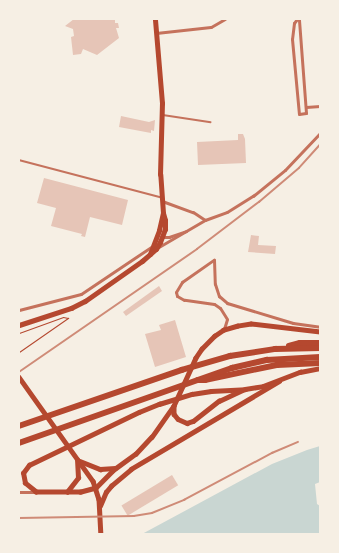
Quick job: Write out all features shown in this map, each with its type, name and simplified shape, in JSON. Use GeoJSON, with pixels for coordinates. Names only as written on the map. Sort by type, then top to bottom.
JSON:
{"type":"FeatureCollection","features":[{"type":"Feature","properties":{"kind":"highway"},"geometry":{"type":"LineString","coordinates":[[19,426],[205,363],[230,356],[275,349],[300,343],[320,343]]}},
{"type":"Feature","properties":{"kind":"highway"},"geometry":{"type":"LineString","coordinates":[[275,349],[320,348]]}},
{"type":"Feature","properties":{"kind":"highway"},"geometry":{"type":"LineString","coordinates":[[19,443],[193,380],[232,368],[267,360],[320,357]]}},
{"type":"Feature","properties":{"kind":"highway"},"geometry":{"type":"LineString","coordinates":[[193,380],[205,380],[277,365],[320,363]]}},
{"type":"Feature","properties":{"kind":"main road"},"geometry":{"type":"LineString","coordinates":[[19,325],[64,310],[85,301],[150,254],[159,237],[165,220],[163,213],[160,168],[162,115],[155,19]]}},
{"type":"Feature","properties":{"kind":"main road"},"geometry":{"type":"LineString","coordinates":[[245,389],[211,391],[192,394],[139,412],[34,462],[25,469],[23,478],[24,483],[36,492],[81,492],[96,488],[116,468],[129,460],[142,449],[174,406],[196,358],[206,344],[224,330],[251,324],[320,332]]}},
{"type":"Feature","properties":{"kind":"main road"},"geometry":{"type":"LineString","coordinates":[[174,406],[174,414],[178,419],[187,423],[193,421],[219,400],[245,389],[300,372],[320,368]]}},
{"type":"Feature","properties":{"kind":"main road"},"geometry":{"type":"LineString","coordinates":[[19,377],[88,473],[96,488],[100,508],[101,534]]}},
{"type":"Feature","properties":{"kind":"main road"},"geometry":{"type":"LineString","coordinates":[[100,508],[106,492],[131,469],[284,378]]}},
{"type":"Feature","properties":{"kind":"main road"},"geometry":{"type":"LineString","coordinates":[[77,459],[100,469],[116,468]]}},
{"type":"Feature","properties":{"kind":"main road"},"geometry":{"type":"LineString","coordinates":[[67,492],[78,478],[77,459]]}},
{"type":"Feature","properties":{"kind":"street"},"geometry":{"type":"LineString","coordinates":[[156,33],[211,28],[225,19]]}},
{"type":"Feature","properties":{"kind":"street"},"geometry":{"type":"LineString","coordinates":[[298,19],[306,107],[306,113],[299,114],[292,39],[294,23],[298,19]]}},
{"type":"Feature","properties":{"kind":"street"},"geometry":{"type":"LineString","coordinates":[[306,107],[320,106]]}},
{"type":"Feature","properties":{"kind":"street"},"geometry":{"type":"LineString","coordinates":[[19,310],[82,294],[154,248],[205,220],[227,212],[253,196],[285,170],[320,132]]}},
{"type":"Feature","properties":{"kind":"street"},"geometry":{"type":"LineString","coordinates":[[162,199],[193,212],[205,220]]}},
{"type":"Feature","properties":{"kind":"street"},"geometry":{"type":"LineString","coordinates":[[159,237],[168,237],[188,230]]}},
{"type":"Feature","properties":{"kind":"street"},"geometry":{"type":"LineString","coordinates":[[224,330],[227,319],[220,308],[214,304],[184,300],[177,296],[176,292],[182,282],[214,260],[215,284],[219,296],[227,303],[293,323],[320,327]]}},
{"type":"Feature","properties":{"kind":"street"},"geometry":{"type":"LineString","coordinates":[[19,475],[25,469]]}},
{"type":"Feature","properties":{"kind":"street"},"geometry":{"type":"LineString","coordinates":[[19,492],[36,492]]}},
{"type":"Feature","properties":{"kind":"lane"},"geometry":{"type":"LineString","coordinates":[[162,115],[210,122]]}},
{"type":"Feature","properties":{"kind":"lane"},"geometry":{"type":"LineString","coordinates":[[19,160],[162,199]]}},
{"type":"Feature","properties":{"kind":"path"},"geometry":{"type":"LineString","coordinates":[[19,333],[63,316],[68,318],[19,352]]}},
{"type":"Feature","properties":{"kind":"shaded area"},"geometry":{"type":"Polygon","coordinates":[[[320,446],[320,482],[315,484],[317,504],[320,506],[320,534],[142,534],[272,464],[320,446]]]}},
{"type":"Feature","properties":{"kind":"building"},"geometry":{"type":"Polygon","coordinates":[[[74,19],[115,19],[115,23],[118,23],[119,28],[116,28],[119,38],[97,55],[83,49],[81,54],[73,55],[71,37],[74,36],[73,29],[65,26],[74,19]]]}},
{"type":"Feature","properties":{"kind":"building"},"geometry":{"type":"Polygon","coordinates":[[[121,116],[149,122],[155,120],[154,131],[151,130],[151,133],[119,127],[121,116]]]}},
{"type":"Feature","properties":{"kind":"building"},"geometry":{"type":"Polygon","coordinates":[[[238,134],[243,134],[245,139],[246,163],[198,165],[197,142],[238,140],[238,134]]]}},
{"type":"Feature","properties":{"kind":"building"},"geometry":{"type":"Polygon","coordinates":[[[44,178],[128,200],[122,225],[90,217],[85,237],[81,236],[82,234],[51,226],[56,208],[37,203],[44,178]]]}},
{"type":"Feature","properties":{"kind":"building"},"geometry":{"type":"Polygon","coordinates":[[[251,235],[259,236],[258,245],[276,246],[275,254],[248,252],[251,235]]]}},
{"type":"Feature","properties":{"kind":"building"},"geometry":{"type":"Polygon","coordinates":[[[159,286],[162,291],[126,316],[123,312],[159,286]]]}},
{"type":"Feature","properties":{"kind":"building"},"geometry":{"type":"Polygon","coordinates":[[[175,320],[186,357],[155,367],[145,334],[161,330],[159,325],[175,320]]]}},
{"type":"Feature","properties":{"kind":"building"},"geometry":{"type":"Polygon","coordinates":[[[172,475],[178,485],[128,516],[121,505],[172,475]]]}},
{"type":"Feature","properties":{"kind":"railway"},"geometry":{"type":"LineString","coordinates":[[19,372],[197,249],[259,202],[299,168],[320,145]]}},
{"type":"Feature","properties":{"kind":"railway"},"geometry":{"type":"LineString","coordinates":[[19,518],[134,516],[152,513],[184,500],[272,453],[298,442]]}}]}
